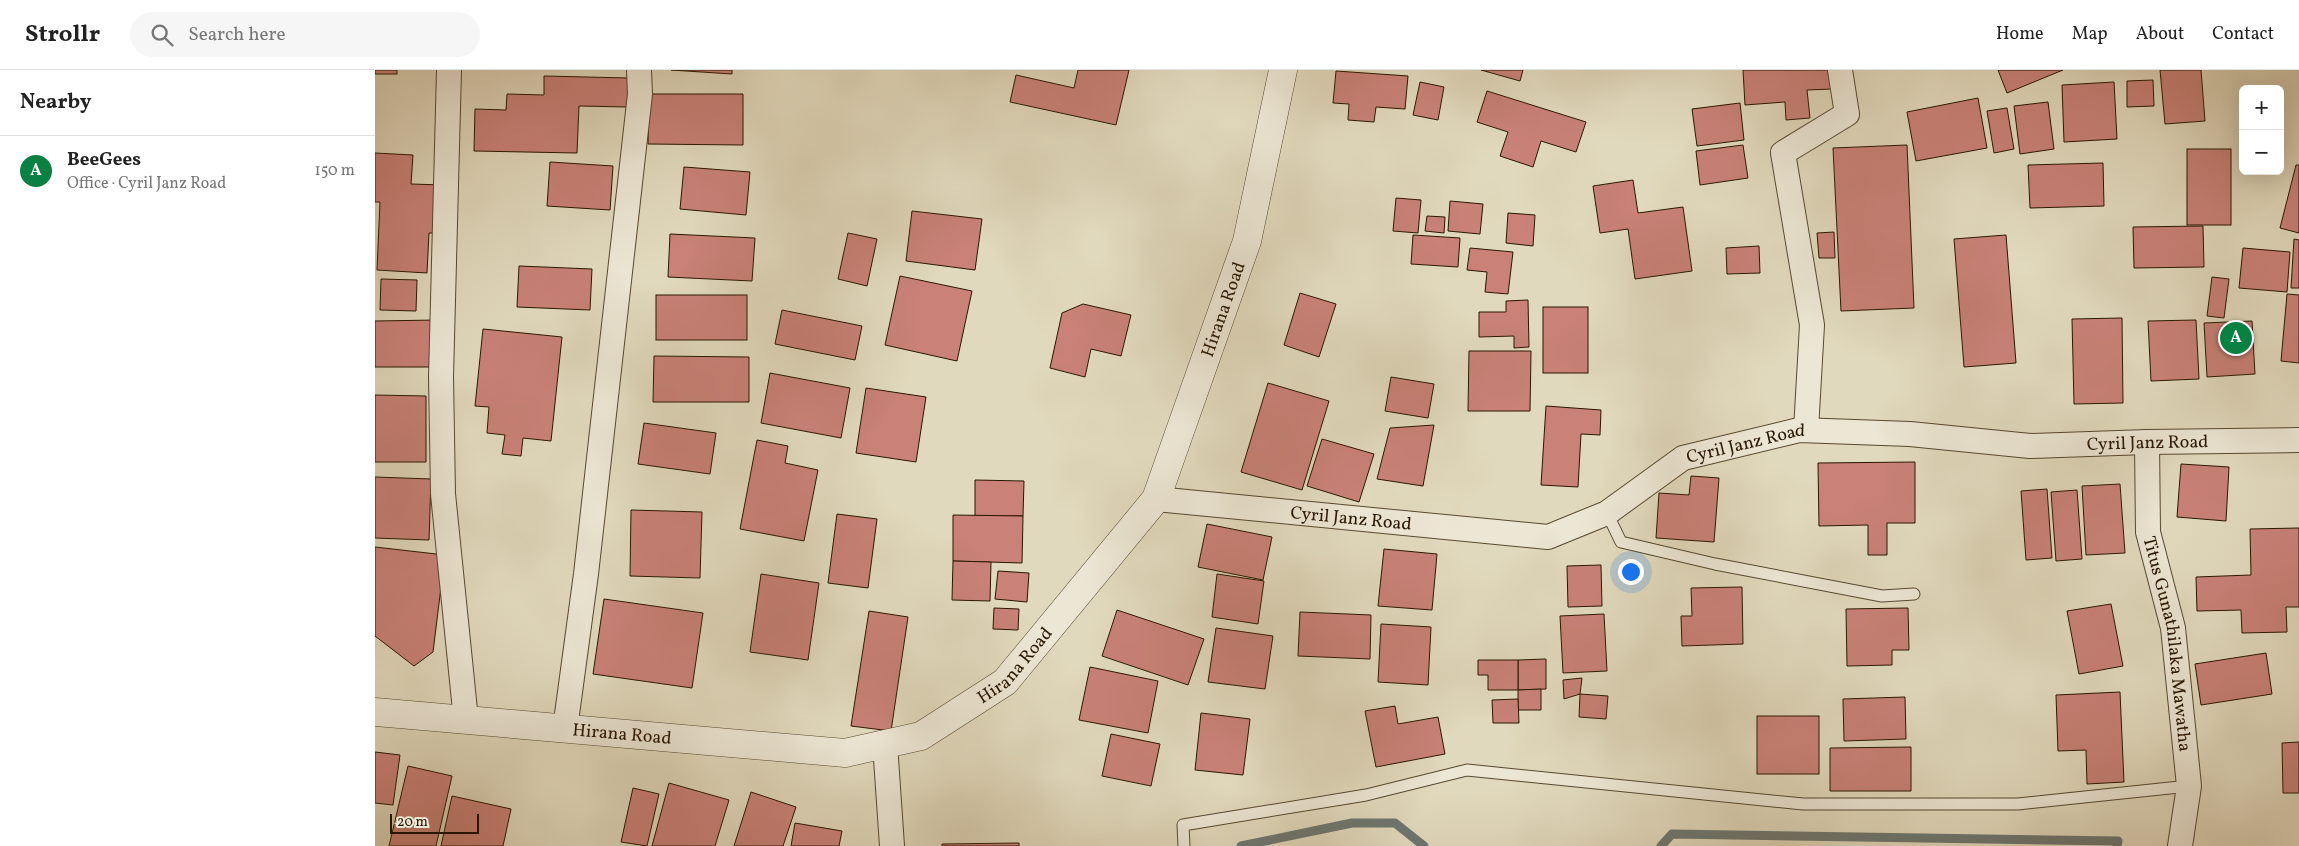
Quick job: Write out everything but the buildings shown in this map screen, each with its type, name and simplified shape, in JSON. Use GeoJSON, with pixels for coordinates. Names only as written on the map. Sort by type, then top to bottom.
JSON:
{"type":"FeatureCollection","features":[{"type":"Feature","properties":{"kind":"street"},"geometry":{"type":"LineString","coordinates":[[449,70],[441,377],[443,494],[466,720]]}},
{"type":"Feature","properties":{"kind":"street"},"geometry":{"type":"LineString","coordinates":[[565,728],[585,574],[640,94],[639,70]]}},
{"type":"Feature","properties":{"kind":"street","name":"Hirana Road"},"geometry":{"type":"LineString","coordinates":[[375,712],[845,753],[921,736],[1005,682],[1156,499],[1247,241],[1283,70]]}},
{"type":"Feature","properties":{"kind":"street"},"geometry":{"type":"LineString","coordinates":[[1806,430],[1812,325],[1783,153],[1847,114],[1839,70]]}},
{"type":"Feature","properties":{"kind":"street","name":"Cyril Janz Road"},"geometry":{"type":"LineString","coordinates":[[1156,499],[1548,537],[1607,513],[1683,458],[1799,430],[1910,434],[2030,446],[2299,440]]}},
{"type":"Feature","properties":{"kind":"street","name":"Titus Gunathilaka Mawatha"},"geometry":{"type":"LineString","coordinates":[[2147,442],[2148,532],[2173,628],[2189,786],[2180,846]]}},
{"type":"Feature","properties":{"kind":"street"},"geometry":{"type":"LineString","coordinates":[[885,744],[892,846]]}},
{"type":"Feature","properties":{"kind":"lane"},"geometry":{"type":"LineString","coordinates":[[1607,513],[1621,542],[1715,564],[1882,596],[1914,594]]}},
{"type":"Feature","properties":{"kind":"lane"},"geometry":{"type":"LineString","coordinates":[[1183,846],[1183,825],[1366,795],[1467,770],[1803,804],[2018,804],[2189,786]]}},
{"type":"Feature","properties":{"kind":"waterway"},"geometry":{"type":"LineString","coordinates":[[1241,846],[1352,823],[1395,823],[1424,846]]}},
{"type":"Feature","properties":{"kind":"waterway"},"geometry":{"type":"LineString","coordinates":[[1661,846],[1672,834],[2118,841],[2117,846]]}},
{"type":"Feature","properties":{"kind":"place","name":"BeeGees"},"geometry":{"type":"Point","coordinates":[2236,338]}}]}
